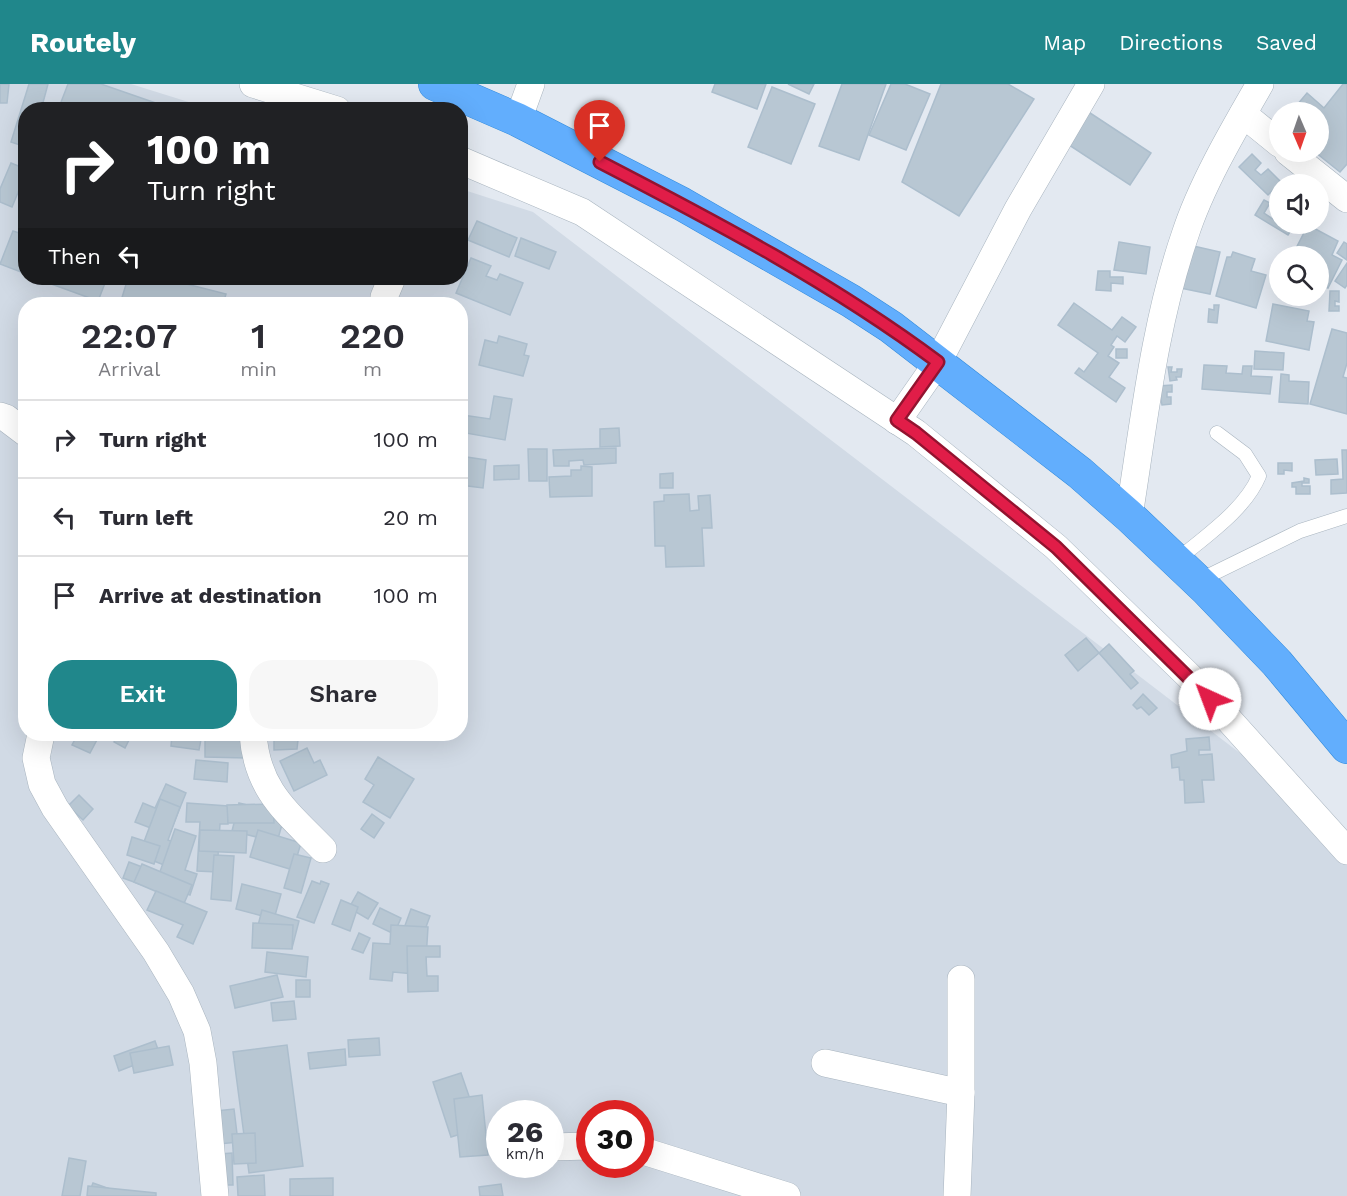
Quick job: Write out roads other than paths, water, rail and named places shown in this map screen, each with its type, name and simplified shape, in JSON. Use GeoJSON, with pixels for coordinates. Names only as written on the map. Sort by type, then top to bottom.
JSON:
{"type":"FeatureCollection","features":[{"type":"Feature","properties":{"kind":"highway"},"geometry":{"type":"LineString","coordinates":[[435,84],[518,120],[682,204],[851,301],[891,327],[1080,473],[1129,516],[1187,571],[1277,663],[1347,747]]}},
{"type":"Feature","properties":{"kind":"street"},"geometry":{"type":"LineString","coordinates":[[254,84],[311,102]]}},
{"type":"Feature","properties":{"kind":"street"},"geometry":{"type":"LineString","coordinates":[[518,120],[531,84]]}},
{"type":"Feature","properties":{"kind":"street"},"geometry":{"type":"LineString","coordinates":[[897,420],[938,362],[1018,209],[1091,84]]}},
{"type":"Feature","properties":{"kind":"street"},"geometry":{"type":"LineString","coordinates":[[1129,516],[1156,348],[1185,233],[1197,204],[1260,84]]}},
{"type":"Feature","properties":{"kind":"street"},"geometry":{"type":"LineString","coordinates":[[1243,114],[1269,135]]}},
{"type":"Feature","properties":{"kind":"street"},"geometry":{"type":"LineString","coordinates":[[1301,162],[1347,199]]}},
{"type":"Feature","properties":{"kind":"street"},"geometry":{"type":"LineString","coordinates":[[468,163],[582,212],[916,433],[1056,547],[1195,682],[1347,851]]}},
{"type":"Feature","properties":{"kind":"street"},"geometry":{"type":"LineString","coordinates":[[0,416],[18,427]]}},
{"type":"Feature","properties":{"kind":"street"},"geometry":{"type":"LineString","coordinates":[[40,741],[36,758],[42,784],[156,952],[181,994],[197,1031],[203,1064],[215,1196]]}},
{"type":"Feature","properties":{"kind":"street"},"geometry":{"type":"LineString","coordinates":[[253,741],[254,753],[262,779],[276,801],[323,849]]}},
{"type":"Feature","properties":{"kind":"street"},"geometry":{"type":"LineString","coordinates":[[957,1196],[961,1093],[961,979]]}},
{"type":"Feature","properties":{"kind":"street"},"geometry":{"type":"LineString","coordinates":[[825,1063],[961,1093]]}},
{"type":"Feature","properties":{"kind":"street"},"geometry":{"type":"LineString","coordinates":[[654,1154],[787,1196]]}},
{"type":"Feature","properties":{"kind":"lane"},"geometry":{"type":"LineString","coordinates":[[1187,571],[1253,490],[1259,476],[1245,454],[1217,433]]}},
{"type":"Feature","properties":{"kind":"lane"},"geometry":{"type":"LineString","coordinates":[[1187,571],[1347,516]]}}]}
